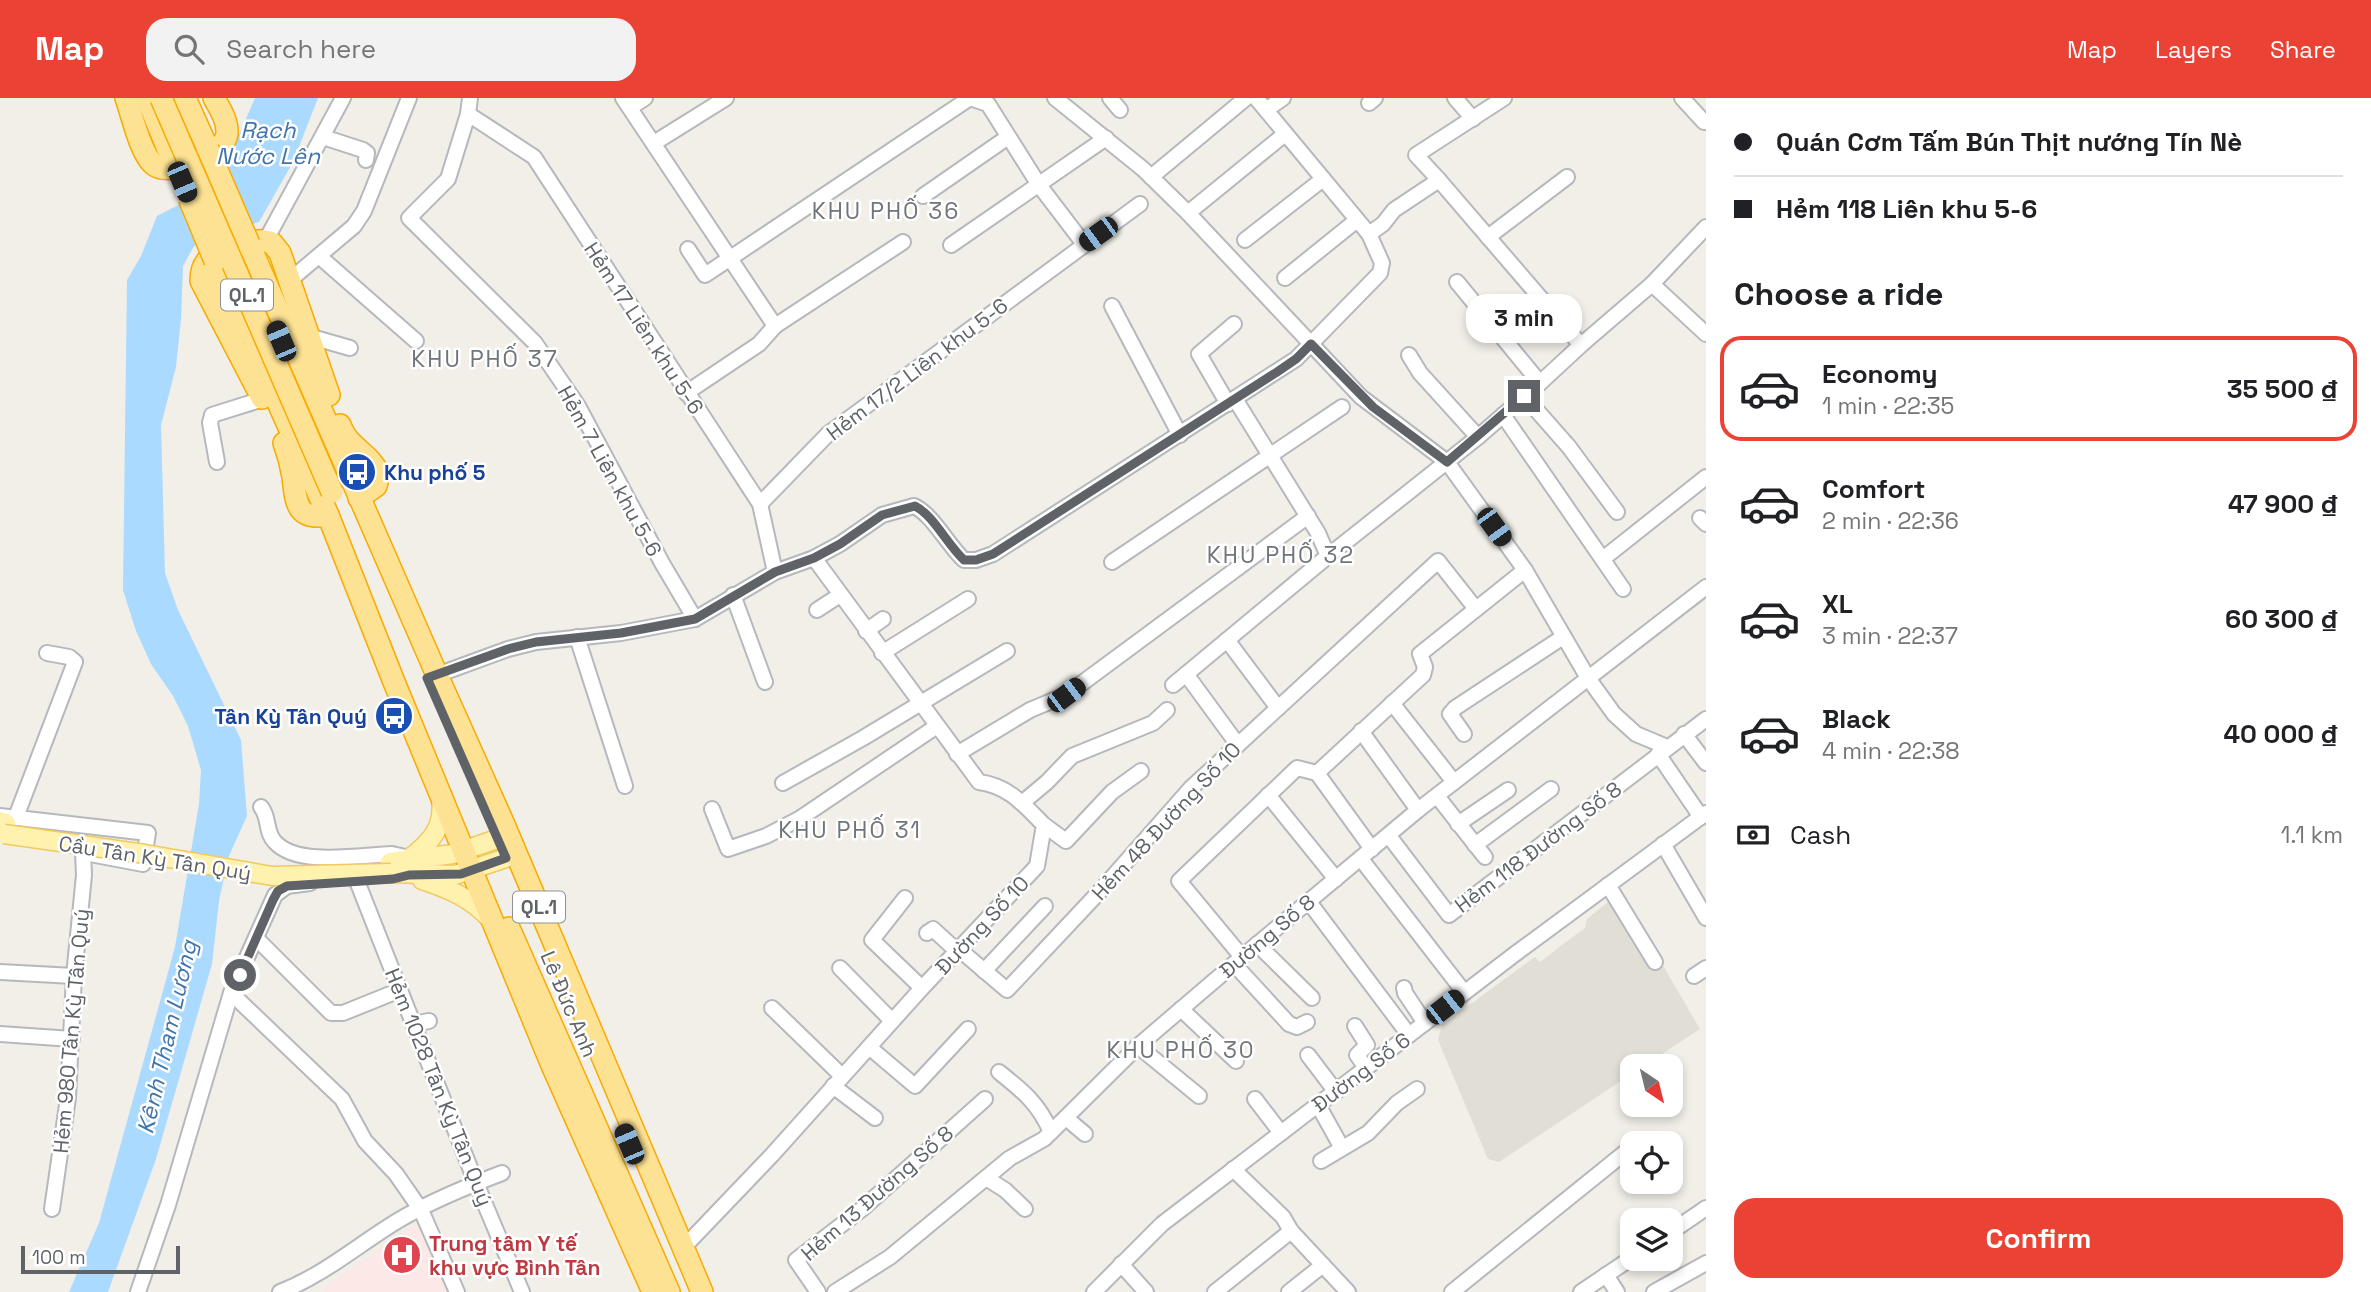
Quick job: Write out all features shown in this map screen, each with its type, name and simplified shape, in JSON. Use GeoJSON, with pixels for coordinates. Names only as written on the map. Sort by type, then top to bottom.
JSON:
{"type":"FeatureCollection","features":[{"type":"Feature","properties":{"kind":"highway"},"geometry":{"type":"LineString","coordinates":[[126,98],[148,157],[156,167],[171,169],[186,166],[216,150],[225,139],[227,125],[214,98]]}},
{"type":"Feature","properties":{"kind":"highway","name":"QL.1"},"geometry":{"type":"LineString","coordinates":[[147,98],[328,515]]}},
{"type":"Feature","properties":{"kind":"highway","name":"QL.1"},"geometry":{"type":"LineString","coordinates":[[161,98],[345,492]]}},
{"type":"Feature","properties":{"kind":"highway","name":"QL.1"},"geometry":{"type":"LineString","coordinates":[[176,98],[345,492]]}},
{"type":"Feature","properties":{"kind":"highway","name":"QL.1"},"geometry":{"type":"LineString","coordinates":[[185,98],[208,149],[345,492]]}},
{"type":"Feature","properties":{"kind":"highway"},"geometry":{"type":"LineString","coordinates":[[328,515],[311,516],[299,509],[294,496],[287,451],[263,399],[204,292],[201,274],[205,263],[215,255],[252,240],[266,240],[276,246],[341,430],[349,443],[372,461],[379,474],[376,485],[345,492]]}},
{"type":"Feature","properties":{"kind":"highway","name":"Lê Đức Anh"},"geometry":{"type":"LineString","coordinates":[[345,492],[502,820],[702,1292]]}},
{"type":"Feature","properties":{"kind":"highway","name":"Lê Đức Anh"},"geometry":{"type":"LineString","coordinates":[[345,492],[442,784]]}},
{"type":"Feature","properties":{"kind":"highway","name":"Lê Đức Anh"},"geometry":{"type":"LineString","coordinates":[[328,515],[573,1093],[653,1292]]}},
{"type":"Feature","properties":{"kind":"highway","name":"Lê Đức Anh"},"geometry":{"type":"LineString","coordinates":[[432,677],[501,848],[691,1292]]}},
{"type":"Feature","properties":{"kind":"highway","name":"Lê Đức Anh"},"geometry":{"type":"LineString","coordinates":[[473,859],[491,919],[669,1292]]}},
{"type":"Feature","properties":{"kind":"main road"},"geometry":{"type":"LineString","coordinates":[[400,867],[427,844],[441,822],[442,784]]}},
{"type":"Feature","properties":{"kind":"main road","name":"Cầu Tân Kỳ Tân Quý"},"geometry":{"type":"LineString","coordinates":[[4,827],[147,843],[272,865],[400,867]]}},
{"type":"Feature","properties":{"kind":"main road"},"geometry":{"type":"LineString","coordinates":[[400,867],[455,875],[473,859],[501,848]]}},
{"type":"Feature","properties":{"kind":"main road"},"geometry":{"type":"LineString","coordinates":[[400,867],[471,900],[491,919]]}},
{"type":"Feature","properties":{"kind":"street"},"geometry":{"type":"LineString","coordinates":[[266,240],[343,98]]}},
{"type":"Feature","properties":{"kind":"street"},"geometry":{"type":"LineString","coordinates":[[290,280],[354,226],[364,211],[409,98]]}},
{"type":"Feature","properties":{"kind":"street","name":"Hẻm 7 Liên khu 5-6"},"geometry":{"type":"LineString","coordinates":[[470,98],[468,114],[448,178],[409,218],[535,343],[578,406],[695,619]]}},
{"type":"Feature","properties":{"kind":"street"},"geometry":{"type":"LineString","coordinates":[[645,98],[627,103],[775,326]]}},
{"type":"Feature","properties":{"kind":"street"},"geometry":{"type":"LineString","coordinates":[[654,143],[726,98]]}},
{"type":"Feature","properties":{"kind":"street"},"geometry":{"type":"LineString","coordinates":[[1055,98],[1151,177],[1373,407],[1447,462],[1525,570],[1588,678],[1624,725],[1662,751],[1704,816]]}},
{"type":"Feature","properties":{"kind":"street"},"geometry":{"type":"LineString","coordinates":[[1110,98],[1120,110]]}},
{"type":"Feature","properties":{"kind":"street"},"geometry":{"type":"LineString","coordinates":[[1151,177],[1246,98]]}},
{"type":"Feature","properties":{"kind":"street"},"geometry":{"type":"LineString","coordinates":[[432,677],[508,649],[536,642],[621,633],[695,619],[775,572],[814,558],[840,544],[882,515],[915,506],[923,510],[951,548],[964,560],[976,560],[993,554],[1296,359],[1380,274],[1382,263],[1369,234],[1256,98]]}},
{"type":"Feature","properties":{"kind":"street"},"geometry":{"type":"LineString","coordinates":[[1266,110],[1283,98]]}},
{"type":"Feature","properties":{"kind":"street"},"geometry":{"type":"LineString","coordinates":[[1455,98],[1473,119]]}},
{"type":"Feature","properties":{"kind":"street"},"geometry":{"type":"LineString","coordinates":[[1504,98],[1416,155],[1581,345]]}},
{"type":"Feature","properties":{"kind":"street"},"geometry":{"type":"LineString","coordinates":[[1682,98],[1704,122]]}},
{"type":"Feature","properties":{"kind":"street"},"geometry":{"type":"LineString","coordinates":[[688,249],[705,275],[979,99],[988,104],[1039,185],[1084,244]]}},
{"type":"Feature","properties":{"kind":"street","name":"Hẻm 17 Liên khu 5-6"},"geometry":{"type":"LineString","coordinates":[[468,114],[534,157],[761,504],[775,572]]}},
{"type":"Feature","properties":{"kind":"street"},"geometry":{"type":"LineString","coordinates":[[1188,213],[1285,134]]}},
{"type":"Feature","properties":{"kind":"street"},"geometry":{"type":"LineString","coordinates":[[323,136],[363,150],[367,153],[366,160]]}},
{"type":"Feature","properties":{"kind":"street"},"geometry":{"type":"LineString","coordinates":[[923,197],[1008,137]]}},
{"type":"Feature","properties":{"kind":"street"},"geometry":{"type":"LineString","coordinates":[[951,245],[1106,138]]}},
{"type":"Feature","properties":{"kind":"street"},"geometry":{"type":"LineString","coordinates":[[1488,237],[1567,177]]}},
{"type":"Feature","properties":{"kind":"street"},"geometry":{"type":"LineString","coordinates":[[1245,240],[1323,179]]}},
{"type":"Feature","properties":{"kind":"street"},"geometry":{"type":"LineString","coordinates":[[1369,234],[1394,210],[1439,180]]}},
{"type":"Feature","properties":{"kind":"street","name":"Hẻm 17/2 Liên khu 5-6"},"geometry":{"type":"LineString","coordinates":[[761,504],[828,434],[1140,204]]}},
{"type":"Feature","properties":{"kind":"street"},"geometry":{"type":"LineString","coordinates":[[1285,278],[1357,220]]}},
{"type":"Feature","properties":{"kind":"street"},"geometry":{"type":"LineString","coordinates":[[1173,685],[1328,556],[1478,437],[1652,284],[1706,227]]}},
{"type":"Feature","properties":{"kind":"street"},"geometry":{"type":"LineString","coordinates":[[686,393],[759,344],[775,326],[902,242]]}},
{"type":"Feature","properties":{"kind":"street"},"geometry":{"type":"LineString","coordinates":[[320,257],[416,341]]}},
{"type":"Feature","properties":{"kind":"street"},"geometry":{"type":"LineString","coordinates":[[1457,282],[1540,383]]}},
{"type":"Feature","properties":{"kind":"street"},"geometry":{"type":"LineString","coordinates":[[1652,284],[1706,334]]}},
{"type":"Feature","properties":{"kind":"street"},"geometry":{"type":"LineString","coordinates":[[1112,306],[1180,435]]}},
{"type":"Feature","properties":{"kind":"street"},"geometry":{"type":"LineString","coordinates":[[1234,324],[1199,354],[1270,456],[1308,516],[1328,556]]}},
{"type":"Feature","properties":{"kind":"street"},"geometry":{"type":"LineString","coordinates":[[309,336],[349,348]]}},
{"type":"Feature","properties":{"kind":"street"},"geometry":{"type":"LineString","coordinates":[[1409,355],[1420,373],[1478,437]]}},
{"type":"Feature","properties":{"kind":"street"},"geometry":{"type":"LineString","coordinates":[[1524,396],[1569,447],[1617,512]]}},
{"type":"Feature","properties":{"kind":"street"},"geometry":{"type":"LineString","coordinates":[[217,462],[209,423],[212,415],[263,399]]}},
{"type":"Feature","properties":{"kind":"street"},"geometry":{"type":"LineString","coordinates":[[1112,562],[1342,407]]}},
{"type":"Feature","properties":{"kind":"street"},"geometry":{"type":"LineString","coordinates":[[1503,415],[1623,589]]}},
{"type":"Feature","properties":{"kind":"street"},"geometry":{"type":"LineString","coordinates":[[1604,558],[1706,477]]}},
{"type":"Feature","properties":{"kind":"street"},"geometry":{"type":"LineString","coordinates":[[957,754],[1030,710],[1066,695],[1308,516]]}},
{"type":"Feature","properties":{"kind":"street"},"geometry":{"type":"LineString","coordinates":[[814,558],[979,782],[998,785],[1066,841],[1112,792],[1141,771]]}},
{"type":"Feature","properties":{"kind":"street","name":"Hẻm 48 Đường Số 10"},"geometry":{"type":"LineString","coordinates":[[927,933],[933,929],[1007,990],[1102,889],[1191,788],[1438,561],[1476,609]]}},
{"type":"Feature","properties":{"kind":"street"},"geometry":{"type":"LineString","coordinates":[[1317,773],[1423,675],[1425,667],[1420,654],[1525,570]]}},
{"type":"Feature","properties":{"kind":"street","name":"Đường Số 8"},"geometry":{"type":"LineString","coordinates":[[835,1292],[890,1257],[1010,1158],[1044,1139],[1138,1046],[1257,944],[1418,810],[1706,587]]}},
{"type":"Feature","properties":{"kind":"street"},"geometry":{"type":"LineString","coordinates":[[733,595],[765,682]]}},
{"type":"Feature","properties":{"kind":"street"},"geometry":{"type":"LineString","coordinates":[[817,610],[840,595]]}},
{"type":"Feature","properties":{"kind":"street"},"geometry":{"type":"LineString","coordinates":[[882,653],[968,599]]}},
{"type":"Feature","properties":{"kind":"street"},"geometry":{"type":"LineString","coordinates":[[866,631],[883,619]]}},
{"type":"Feature","properties":{"kind":"street"},"geometry":{"type":"LineString","coordinates":[[576,637],[625,786]]}},
{"type":"Feature","properties":{"kind":"street"},"geometry":{"type":"LineString","coordinates":[[1464,734],[1450,714],[1455,708],[1563,637]]}},
{"type":"Feature","properties":{"kind":"street"},"geometry":{"type":"LineString","coordinates":[[1227,640],[1278,708]]}},
{"type":"Feature","properties":{"kind":"street"},"geometry":{"type":"LineString","coordinates":[[783,783],[1007,651]]}},
{"type":"Feature","properties":{"kind":"street"},"geometry":{"type":"LineString","coordinates":[[4,827],[75,662],[69,657],[47,653]]}},
{"type":"Feature","properties":{"kind":"street"},"geometry":{"type":"LineString","coordinates":[[1186,674],[1238,745]]}},
{"type":"Feature","properties":{"kind":"street"},"geometry":{"type":"LineString","coordinates":[[1392,703],[1454,782]]}},
{"type":"Feature","properties":{"kind":"street"},"geometry":{"type":"LineString","coordinates":[[1022,803],[1072,756],[1153,723],[1167,710]]}},
{"type":"Feature","properties":{"kind":"street","name":"Hẻm 118 Đường Số 8"},"geometry":{"type":"LineString","coordinates":[[1389,836],[1449,915],[1706,719]]}},
{"type":"Feature","properties":{"kind":"street"},"geometry":{"type":"LineString","coordinates":[[712,809],[728,849],[766,836],[799,819],[937,726]]}},
{"type":"Feature","properties":{"kind":"street"},"geometry":{"type":"LineString","coordinates":[[1361,731],[1418,810]]}},
{"type":"Feature","properties":{"kind":"street"},"geometry":{"type":"LineString","coordinates":[[1684,734],[1706,763]]}},
{"type":"Feature","properties":{"kind":"street"},"geometry":{"type":"LineString","coordinates":[[1307,1022],[1297,1027],[1289,1024],[1179,881],[1297,768],[1317,773],[1366,854],[1464,992]]}},
{"type":"Feature","properties":{"kind":"street"},"geometry":{"type":"LineString","coordinates":[[1475,845],[1550,789]]}},
{"type":"Feature","properties":{"kind":"street"},"geometry":{"type":"LineString","coordinates":[[1458,824],[1508,790]]}},
{"type":"Feature","properties":{"kind":"street"},"geometry":{"type":"LineString","coordinates":[[1268,795],[1336,879]]}},
{"type":"Feature","properties":{"kind":"street"},"geometry":{"type":"LineString","coordinates":[[1437,796],[1485,857]]}},
{"type":"Feature","properties":{"kind":"street"},"geometry":{"type":"LineString","coordinates":[[138,1292],[168,1205],[232,993],[275,895],[282,888],[293,884],[393,879],[400,867],[392,854],[298,856],[286,851],[269,833],[267,815],[261,807]]}},
{"type":"Feature","properties":{"kind":"street","name":"Đường Số 6"},"geometry":{"type":"LineString","coordinates":[[1094,1292],[1162,1224],[1464,992],[1704,816]]}},
{"type":"Feature","properties":{"kind":"street","name":"Đường Số 10"},"geometry":{"type":"LineString","coordinates":[[684,1247],[772,1156],[922,988],[1037,866],[1044,825]]}},
{"type":"Feature","properties":{"kind":"street"},"geometry":{"type":"LineString","coordinates":[[4,827],[120,830],[148,834],[143,864],[83,852],[4,827]]}},
{"type":"Feature","properties":{"kind":"street"},"geometry":{"type":"LineString","coordinates":[[1663,844],[1706,918]]}},
{"type":"Feature","properties":{"kind":"street","name":"Hẻm 980 Tân Kỳ Tân Quý"},"geometry":{"type":"LineString","coordinates":[[52,1209],[62,1149],[72,1039],[74,976],[84,875],[83,852]]}},
{"type":"Feature","properties":{"kind":"street","name":"Hẻm 1028 Tân Kỳ Tân Quý"},"geometry":{"type":"LineString","coordinates":[[356,881],[522,1292]]}},
{"type":"Feature","properties":{"kind":"street"},"geometry":{"type":"LineString","coordinates":[[1608,885],[1655,962]]}},
{"type":"Feature","properties":{"kind":"street"},"geometry":{"type":"LineString","coordinates":[[905,898],[872,940],[922,988]]}},
{"type":"Feature","properties":{"kind":"street"},"geometry":{"type":"LineString","coordinates":[[1308,902],[1409,1035]]}},
{"type":"Feature","properties":{"kind":"street"},"geometry":{"type":"LineString","coordinates":[[984,971],[1045,906]]}},
{"type":"Feature","properties":{"kind":"street"},"geometry":{"type":"LineString","coordinates":[[257,937],[331,1013],[342,1013],[400,990]]}},
{"type":"Feature","properties":{"kind":"street"},"geometry":{"type":"LineString","coordinates":[[1257,944],[1312,998]]}},
{"type":"Feature","properties":{"kind":"street"},"geometry":{"type":"LineString","coordinates":[[840,968],[892,1021]]}},
{"type":"Feature","properties":{"kind":"street"},"geometry":{"type":"LineString","coordinates":[[0,972],[74,976]]}},
{"type":"Feature","properties":{"kind":"street"},"geometry":{"type":"LineString","coordinates":[[1404,988],[1425,1023]]}},
{"type":"Feature","properties":{"kind":"street"},"geometry":{"type":"LineString","coordinates":[[232,993],[342,1099],[365,1141],[396,1174],[421,1210],[457,1292]]}},
{"type":"Feature","properties":{"kind":"street"},"geometry":{"type":"LineString","coordinates":[[772,1008],[874,1118]]}},
{"type":"Feature","properties":{"kind":"street"},"geometry":{"type":"LineString","coordinates":[[1181,1009],[1236,1061]]}},
{"type":"Feature","properties":{"kind":"street"},"geometry":{"type":"LineString","coordinates":[[413,1024],[429,1021]]}},
{"type":"Feature","properties":{"kind":"street"},"geometry":{"type":"LineString","coordinates":[[1355,1026],[1367,1045],[1357,1055],[1366,1068]]}},
{"type":"Feature","properties":{"kind":"street"},"geometry":{"type":"LineString","coordinates":[[869,1047],[915,1086],[968,1029]]}},
{"type":"Feature","properties":{"kind":"street"},"geometry":{"type":"LineString","coordinates":[[0,1034],[72,1039]]}},
{"type":"Feature","properties":{"kind":"street"},"geometry":{"type":"LineString","coordinates":[[1138,1046],[1199,1096]]}},
{"type":"Feature","properties":{"kind":"street"},"geometry":{"type":"LineString","coordinates":[[1308,1055],[1336,1092]]}},
{"type":"Feature","properties":{"kind":"street"},"geometry":{"type":"LineString","coordinates":[[999,1072],[1034,1100],[1044,1114],[1051,1132]]}},
{"type":"Feature","properties":{"kind":"street"},"geometry":{"type":"LineString","coordinates":[[1321,1161],[1368,1132],[1397,1103],[1418,1089]]}},
{"type":"Feature","properties":{"kind":"street","name":"Hẻm 13 Đường Số 8"},"geometry":{"type":"LineString","coordinates":[[818,1292],[796,1260],[862,1209],[985,1098]]}},
{"type":"Feature","properties":{"kind":"street"},"geometry":{"type":"LineString","coordinates":[[1255,1099],[1281,1133]]}},
{"type":"Feature","properties":{"kind":"street"},"geometry":{"type":"LineString","coordinates":[[1318,1105],[1342,1148]]}},
{"type":"Feature","properties":{"kind":"street"},"geometry":{"type":"LineString","coordinates":[[1066,1118],[1085,1134]]}},
{"type":"Feature","properties":{"kind":"street"},"geometry":{"type":"LineString","coordinates":[[1452,1292],[1620,1156]]}},
{"type":"Feature","properties":{"kind":"street"},"geometry":{"type":"LineString","coordinates":[[1233,1170],[1283,1217],[1291,1231],[1348,1292]]}},
{"type":"Feature","properties":{"kind":"street"},"geometry":{"type":"LineString","coordinates":[[279,1292],[307,1287],[400,1220],[502,1173]]}},
{"type":"Feature","properties":{"kind":"street"},"geometry":{"type":"LineString","coordinates":[[986,1178],[1005,1190],[1026,1209]]}},
{"type":"Feature","properties":{"kind":"street"},"geometry":{"type":"LineString","coordinates":[[1683,1223],[1706,1208]]}},
{"type":"Feature","properties":{"kind":"street"},"geometry":{"type":"LineString","coordinates":[[1215,1292],[1291,1231]]}},
{"type":"Feature","properties":{"kind":"street"},"geometry":{"type":"LineString","coordinates":[[1654,1292],[1706,1263]]}},
{"type":"Feature","properties":{"kind":"street"},"geometry":{"type":"LineString","coordinates":[[1121,1264],[1146,1292]]}},
{"type":"Feature","properties":{"kind":"street"},"geometry":{"type":"LineString","coordinates":[[1289,1292],[1322,1265]]}},
{"type":"Feature","properties":{"kind":"street"},"geometry":{"type":"LineString","coordinates":[[1581,1292],[1620,1266]]}},
{"type":"Feature","properties":{"kind":"street"},"geometry":{"type":"LineString","coordinates":[[1606,1275],[1617,1292]]}},
{"type":"Feature","properties":{"kind":"shaded area"},"geometry":{"type":"Polygon","coordinates":[[[1609,901],[1627,904],[1700,1029],[1662,1054],[1620,1054],[1620,1082],[1499,1162],[1488,1159],[1438,1040],[1442,1025],[1535,957],[1540,962],[1585,928],[1587,919],[1609,901]]]}},
{"type":"Feature","properties":{"kind":"shaded area","name":"Trung tâm Y tế khu vực Bình Tân"},"geometry":{"type":"Polygon","coordinates":[[[419,1222],[450,1292],[325,1292],[322,1289],[419,1222]]]}},
{"type":"Feature","properties":{"kind":"water"},"geometry":{"type":"Polygon","coordinates":[[[255,98],[318,98],[293,162],[259,222],[207,238],[194,246],[183,266],[176,367],[161,425],[165,573],[178,610],[241,740],[247,816],[228,858],[219,901],[212,964],[156,1159],[108,1292],[69,1292],[99,1223],[175,947],[199,804],[201,770],[188,726],[173,696],[151,664],[136,631],[123,590],[127,280],[141,256],[157,216],[184,202],[232,151],[255,98]]]}},
{"type":"Feature","properties":{"kind":"place","name":"Khu phố 5"},"geometry":{"type":"Point","coordinates":[357,472]}},
{"type":"Feature","properties":{"kind":"place","name":"Tân Kỳ Tân Quý"},"geometry":{"type":"Point","coordinates":[394,716]}},
{"type":"Feature","properties":{"kind":"place","name":"Trung tâm Y tế khu vực Bình Tân"},"geometry":{"type":"Point","coordinates":[402,1255]}},
{"type":"Feature","properties":{"kind":"district","name":"KHU PHỐ 36"},"geometry":{"type":"Point","coordinates":[886,211]}},
{"type":"Feature","properties":{"kind":"district","name":"KHU PHỐ 37"},"geometry":{"type":"Point","coordinates":[485,359]}},
{"type":"Feature","properties":{"kind":"district","name":"KHU PHỐ 32"},"geometry":{"type":"Point","coordinates":[1281,555]}},
{"type":"Feature","properties":{"kind":"district","name":"KHU PHỐ 31"},"geometry":{"type":"Point","coordinates":[850,830]}},
{"type":"Feature","properties":{"kind":"district","name":"KHU PHỐ 30"},"geometry":{"type":"Point","coordinates":[1181,1050]}},
{"type":"Feature","properties":{"kind":"route"},"geometry":{"type":"LineString","coordinates":[[240,975],[275,895],[282,888],[299,883],[393,879],[409,875],[455,875],[506,858],[427,678],[508,649],[536,642],[621,633],[695,619],[775,572],[814,558],[840,544],[882,515],[915,506],[923,510],[951,548],[964,560],[976,560],[993,554],[1277,372],[1311,344],[1373,407],[1447,462],[1524,396]]}},
{"type":"Feature","properties":{"kind":"water label","name":"Rạch Nước Lên"},"geometry":{"type":"Point","coordinates":[268,143]}},
{"type":"Feature","properties":{"kind":"water label","name":"Kênh Tham Lương"},"geometry":{"type":"Point","coordinates":[167,1037]}}]}
